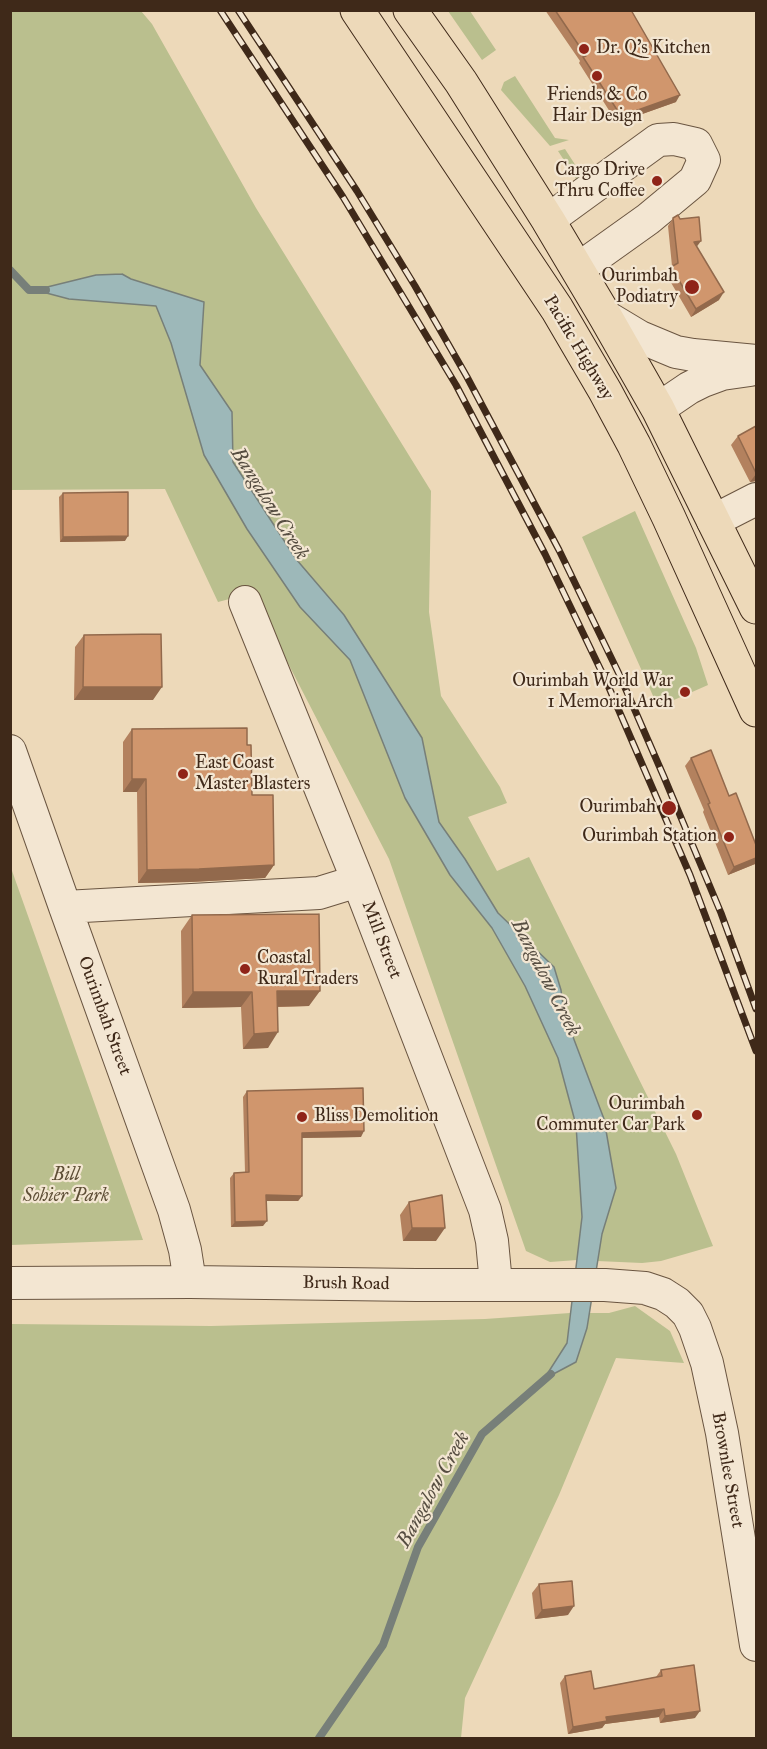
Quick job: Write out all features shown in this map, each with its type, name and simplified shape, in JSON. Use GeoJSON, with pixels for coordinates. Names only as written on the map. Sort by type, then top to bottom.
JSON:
{"type":"FeatureCollection","features":[{"type":"Feature","properties":{"kind":"main road","name":"Pacific Highway"},"geometry":{"type":"LineString","coordinates":[[357,10],[556,309],[604,391],[634,445],[669,518],[756,710]]}},
{"type":"Feature","properties":{"kind":"main road"},"geometry":{"type":"LineString","coordinates":[[410,10],[461,82],[578,269],[658,409],[756,607]]}},
{"type":"Feature","properties":{"kind":"street"},"geometry":{"type":"LineString","coordinates":[[548,220],[658,140],[675,139],[696,144],[704,160],[695,180],[648,219],[578,269]]}},
{"type":"Feature","properties":{"kind":"street"},"geometry":{"type":"LineString","coordinates":[[605,316],[640,337],[676,352],[756,361]]}},
{"type":"Feature","properties":{"kind":"street"},"geometry":{"type":"LineString","coordinates":[[658,409],[702,381],[722,374],[756,369]]}},
{"type":"Feature","properties":{"kind":"street"},"geometry":{"type":"LineString","coordinates":[[713,520],[756,499]]}},
{"type":"Feature","properties":{"kind":"street","name":"Mill Street"},"geometry":{"type":"LineString","coordinates":[[245,602],[358,881],[485,1210],[492,1241],[496,1284]]}},
{"type":"Feature","properties":{"kind":"street","name":"Ourimbah Street"},"geometry":{"type":"LineString","coordinates":[[10,751],[174,1210],[185,1250],[190,1282]]}},
{"type":"Feature","properties":{"kind":"street"},"geometry":{"type":"LineString","coordinates":[[64,907],[319,893],[358,881]]}},
{"type":"Feature","properties":{"kind":"street","name":"Brush Road"},"geometry":{"type":"LineString","coordinates":[[10,1283],[605,1285],[645,1288],[663,1294],[677,1303]]}},
{"type":"Feature","properties":{"kind":"street","name":"Brownlee Street"},"geometry":{"type":"LineString","coordinates":[[677,1303],[688,1314],[707,1363],[722,1433],[756,1644]]}},
{"type":"Feature","properties":{"kind":"green space"},"geometry":{"type":"Polygon","coordinates":[[[10,11],[141,11],[152,24],[256,208],[431,491],[429,612],[441,696],[500,787],[507,803],[468,817],[497,871],[529,857],[676,1154],[713,1246],[661,1261],[642,1263],[597,1261],[602,1234],[604,1119],[564,1013],[561,990],[554,967],[498,913],[482,888],[406,800],[450,875],[492,928],[525,986],[558,1058],[576,1125],[582,1217],[577,1260],[550,1262],[526,1251],[389,859],[276,640],[256,592],[218,602],[165,489],[11,490],[10,11]],[[37,290],[69,299],[156,305],[37,290]]]}},
{"type":"Feature","properties":{"kind":"green space"},"geometry":{"type":"Polygon","coordinates":[[[448,11],[470,11],[496,50],[482,60],[448,11]]]}},
{"type":"Feature","properties":{"kind":"green space"},"geometry":{"type":"Polygon","coordinates":[[[515,76],[555,138],[569,140],[550,146],[501,90],[504,82],[515,76]]]}},
{"type":"Feature","properties":{"kind":"green space"},"geometry":{"type":"Polygon","coordinates":[[[565,149],[587,183],[580,185],[558,151],[565,149]]]}},
{"type":"Feature","properties":{"kind":"green space"},"geometry":{"type":"Polygon","coordinates":[[[635,511],[696,648],[708,685],[658,707],[582,537],[635,511]]]}},
{"type":"Feature","properties":{"kind":"green space","name":"Bill Sohier Park"},"geometry":{"type":"Polygon","coordinates":[[[11,868],[143,1240],[11,1245],[11,868]]]}},
{"type":"Feature","properties":{"kind":"green space"},"geometry":{"type":"Polygon","coordinates":[[[635,1306],[670,1331],[684,1363],[616,1358],[559,1495],[465,1698],[461,1738],[11,1738],[11,1324],[211,1326],[485,1319],[570,1313],[567,1343],[545,1378],[587,1328],[589,1313],[609,1313],[635,1306]]]}},
{"type":"Feature","properties":{"kind":"water"},"geometry":{"type":"Polygon","coordinates":[[[122,274],[131,279],[204,302],[200,365],[232,412],[233,462],[296,559],[344,615],[422,738],[439,822],[498,913],[554,967],[561,990],[564,1013],[604,1119],[616,1188],[602,1234],[587,1328],[576,1362],[544,1379],[567,1343],[582,1217],[576,1125],[558,1058],[525,986],[492,928],[450,875],[405,798],[350,660],[300,607],[247,529],[204,455],[171,343],[156,306],[69,299],[35,290],[96,275],[122,274]]]}},
{"type":"Feature","properties":{"kind":"building"},"geometry":{"type":"Polygon","coordinates":[[[555,10],[631,10],[680,95],[621,116],[583,57],[586,56],[555,10]]]}},
{"type":"Feature","properties":{"kind":"building"},"geometry":{"type":"Polygon","coordinates":[[[678,215],[680,219],[699,217],[701,241],[694,242],[724,292],[696,309],[671,267],[678,263],[673,218],[678,215]]]}},
{"type":"Feature","properties":{"kind":"building"},"geometry":{"type":"Polygon","coordinates":[[[756,426],[756,473],[738,436],[756,426]]]}},
{"type":"Feature","properties":{"kind":"building"},"geometry":{"type":"Polygon","coordinates":[[[128,492],[128,536],[63,537],[63,493],[128,492]]]}},
{"type":"Feature","properties":{"kind":"building"},"geometry":{"type":"Polygon","coordinates":[[[161,634],[162,687],[83,687],[84,635],[161,634]]]}},
{"type":"Feature","properties":{"kind":"building"},"geometry":{"type":"Polygon","coordinates":[[[247,728],[247,745],[251,745],[252,795],[273,795],[274,865],[147,870],[146,779],[132,779],[132,729],[247,728]]]}},
{"type":"Feature","properties":{"kind":"building"},"geometry":{"type":"Polygon","coordinates":[[[711,750],[729,796],[736,793],[756,845],[756,858],[734,867],[691,758],[711,750]]]}},
{"type":"Feature","properties":{"kind":"building","name":"Coastal Rural Traders"},"geometry":{"type":"Polygon","coordinates":[[[319,914],[320,991],[277,991],[278,1032],[254,1034],[252,992],[193,992],[192,915],[319,914]]]}},
{"type":"Feature","properties":{"kind":"building"},"geometry":{"type":"Polygon","coordinates":[[[363,1088],[364,1131],[302,1133],[302,1196],[266,1195],[267,1221],[235,1222],[234,1173],[249,1172],[247,1091],[363,1088]]]}},
{"type":"Feature","properties":{"kind":"building"},"geometry":{"type":"Polygon","coordinates":[[[442,1195],[445,1228],[412,1228],[409,1202],[442,1195]]]}},
{"type":"Feature","properties":{"kind":"building"},"geometry":{"type":"Polygon","coordinates":[[[572,1581],[574,1606],[542,1610],[539,1584],[572,1581]]]}},
{"type":"Feature","properties":{"kind":"building"},"geometry":{"type":"Polygon","coordinates":[[[694,1665],[700,1711],[665,1716],[664,1709],[606,1717],[607,1721],[573,1727],[565,1676],[591,1671],[594,1689],[662,1676],[661,1670],[694,1665]]]}},
{"type":"Feature","properties":{"kind":"waterway","name":"Bangalow Creek"},"geometry":{"type":"LineString","coordinates":[[10,270],[29,290],[46,290]]}},
{"type":"Feature","properties":{"kind":"waterway","name":"Bangalow Creek"},"geometry":{"type":"LineString","coordinates":[[319,1738],[383,1645],[418,1547],[482,1434],[551,1374]]}},
{"type":"Feature","properties":{"kind":"railway"},"geometry":{"type":"LineString","coordinates":[[220,10],[343,197],[456,385],[545,554],[607,683],[690,875],[756,1051]]}},
{"type":"Feature","properties":{"kind":"railway"},"geometry":{"type":"LineString","coordinates":[[238,10],[357,191],[415,286],[467,377],[559,550],[620,676],[664,777],[721,913],[756,1009]]}},
{"type":"Feature","properties":{"kind":"place","name":"Dr. Q’s Kitchen"},"geometry":{"type":"Point","coordinates":[584,49]}},
{"type":"Feature","properties":{"kind":"place","name":"Friends & Co Hair Design"},"geometry":{"type":"Point","coordinates":[597,76]}},
{"type":"Feature","properties":{"kind":"place","name":"Cargo Drive Thru Coffee"},"geometry":{"type":"Point","coordinates":[657,181]}},
{"type":"Feature","properties":{"kind":"place","name":"Ourimbah Podiatry"},"geometry":{"type":"Point","coordinates":[692,287]}},
{"type":"Feature","properties":{"kind":"place","name":"Ourimbah World War 1 Memorial Arch"},"geometry":{"type":"Point","coordinates":[685,692]}},
{"type":"Feature","properties":{"kind":"place","name":"East Coast Master Blasters"},"geometry":{"type":"Point","coordinates":[183,774]}},
{"type":"Feature","properties":{"kind":"place","name":"Ourimbah"},"geometry":{"type":"Point","coordinates":[669,808]}},
{"type":"Feature","properties":{"kind":"place","name":"Ourimbah Station"},"geometry":{"type":"Point","coordinates":[729,837]}},
{"type":"Feature","properties":{"kind":"place","name":"Coastal Rural Traders"},"geometry":{"type":"Point","coordinates":[245,969]}},
{"type":"Feature","properties":{"kind":"place","name":"Ourimbah Commuter Car Park"},"geometry":{"type":"Point","coordinates":[697,1115]}},
{"type":"Feature","properties":{"kind":"place","name":"Bliss Demolition"},"geometry":{"type":"Point","coordinates":[302,1117]}}]}
